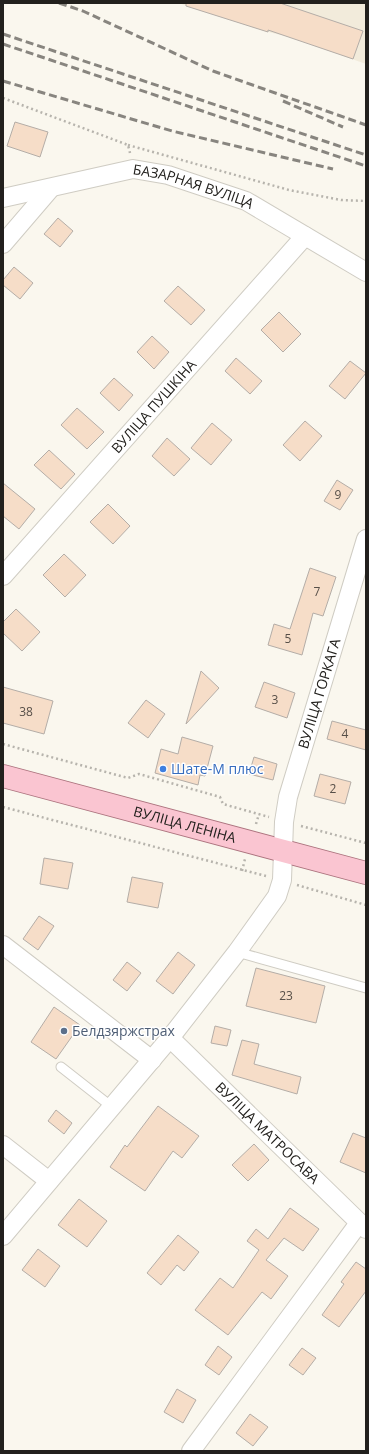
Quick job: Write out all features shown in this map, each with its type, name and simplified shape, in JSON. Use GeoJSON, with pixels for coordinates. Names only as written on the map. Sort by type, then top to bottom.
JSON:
{"type":"FeatureCollection","features":[{"type":"Feature","properties":{"kind":"main road","name":"ВУЛІЦА ЛЕНІНА"},"geometry":{"type":"LineString","coordinates":[[3,776],[366,873]]}},
{"type":"Feature","properties":{"kind":"street","name":"БАЗАРНАЯ ВУЛІЦА"},"geometry":{"type":"LineString","coordinates":[[3,198],[133,170],[168,175],[246,201],[366,272]]}},
{"type":"Feature","properties":{"kind":"street"},"geometry":{"type":"LineString","coordinates":[[3,244],[51,188]]}},
{"type":"Feature","properties":{"kind":"street","name":"ВУЛІЦА ПУШКІНА"},"geometry":{"type":"LineString","coordinates":[[3,576],[305,236]]}},
{"type":"Feature","properties":{"kind":"street","name":"ВУЛІЦА ГОРКАГА"},"geometry":{"type":"LineString","coordinates":[[3,1236],[170,1038],[237,952],[277,896],[282,880],[284,822],[288,797],[366,539]]}},
{"type":"Feature","properties":{"kind":"street"},"geometry":{"type":"LineString","coordinates":[[3,945],[152,1060]]}},
{"type":"Feature","properties":{"kind":"street","name":"ВУЛІЦА МАТРОСАВА"},"geometry":{"type":"LineString","coordinates":[[170,1038],[363,1226]]}},
{"type":"Feature","properties":{"kind":"street"},"geometry":{"type":"LineString","coordinates":[[3,1145],[49,1181]]}},
{"type":"Feature","properties":{"kind":"street"},"geometry":{"type":"LineString","coordinates":[[190,1451],[363,1226]]}},
{"type":"Feature","properties":{"kind":"lane"},"geometry":{"type":"LineString","coordinates":[[237,952],[366,988]]}},
{"type":"Feature","properties":{"kind":"lane"},"geometry":{"type":"LineString","coordinates":[[61,1067],[112,1107]]}},
{"type":"Feature","properties":{"kind":"path"},"geometry":{"type":"LineString","coordinates":[[3,98],[128,145],[289,190],[341,200],[366,202]]}},
{"type":"Feature","properties":{"kind":"path"},"geometry":{"type":"LineString","coordinates":[[128,145],[133,170]]}},
{"type":"Feature","properties":{"kind":"path"},"geometry":{"type":"LineString","coordinates":[[3,744],[128,778],[139,774],[220,797],[223,804],[284,822],[366,843]]}},
{"type":"Feature","properties":{"kind":"path"},"geometry":{"type":"LineString","coordinates":[[3,807],[282,880],[366,905]]}},
{"type":"Feature","properties":{"kind":"shaded area"},"geometry":{"type":"Polygon","coordinates":[[[178,3],[366,3],[366,64],[290,37],[268,32],[178,3]]]}},
{"type":"Feature","properties":{"kind":"building"},"geometry":{"type":"Polygon","coordinates":[[[186,3],[280,3],[363,31],[353,59],[268,30],[268,32],[186,6],[186,3]]]}},
{"type":"Feature","properties":{"kind":"building"},"geometry":{"type":"Polygon","coordinates":[[[15,122],[48,132],[40,157],[7,146],[15,122]]]}},
{"type":"Feature","properties":{"kind":"building"},"geometry":{"type":"Polygon","coordinates":[[[58,218],[73,231],[60,247],[44,234],[58,218]]]}},
{"type":"Feature","properties":{"kind":"building"},"geometry":{"type":"Polygon","coordinates":[[[14,267],[33,283],[20,299],[3,285],[3,280],[14,267]]]}},
{"type":"Feature","properties":{"kind":"building"},"geometry":{"type":"Polygon","coordinates":[[[178,286],[205,310],[191,325],[164,301],[178,286]]]}},
{"type":"Feature","properties":{"kind":"building"},"geometry":{"type":"Polygon","coordinates":[[[279,312],[301,334],[283,352],[261,330],[279,312]]]}},
{"type":"Feature","properties":{"kind":"building"},"geometry":{"type":"Polygon","coordinates":[[[152,336],[169,352],[154,369],[137,352],[152,336]]]}},
{"type":"Feature","properties":{"kind":"building"},"geometry":{"type":"Polygon","coordinates":[[[236,358],[262,381],[250,394],[225,371],[236,358]]]}},
{"type":"Feature","properties":{"kind":"building"},"geometry":{"type":"Polygon","coordinates":[[[350,361],[366,373],[345,399],[329,386],[350,361]]]}},
{"type":"Feature","properties":{"kind":"building"},"geometry":{"type":"Polygon","coordinates":[[[114,378],[133,395],[119,411],[100,393],[114,378]]]}},
{"type":"Feature","properties":{"kind":"building"},"geometry":{"type":"Polygon","coordinates":[[[77,408],[104,432],[87,449],[61,425],[77,408]]]}},
{"type":"Feature","properties":{"kind":"building"},"geometry":{"type":"Polygon","coordinates":[[[305,421],[322,436],[300,461],[283,445],[305,421]]]}},
{"type":"Feature","properties":{"kind":"building"},"geometry":{"type":"Polygon","coordinates":[[[212,423],[232,440],[211,465],[191,448],[212,423]]]}},
{"type":"Feature","properties":{"kind":"building"},"geometry":{"type":"Polygon","coordinates":[[[167,438],[190,459],[174,476],[152,456],[167,438]]]}},
{"type":"Feature","properties":{"kind":"building"},"geometry":{"type":"Polygon","coordinates":[[[49,450],[75,474],[61,489],[34,465],[49,450]]]}},
{"type":"Feature","properties":{"kind":"building"},"geometry":{"type":"Polygon","coordinates":[[[337,480],[353,490],[340,510],[324,501],[337,480]]]}},
{"type":"Feature","properties":{"kind":"building"},"geometry":{"type":"Polygon","coordinates":[[[3,483],[35,509],[19,529],[3,516],[3,483]]]}},
{"type":"Feature","properties":{"kind":"building"},"geometry":{"type":"Polygon","coordinates":[[[108,504],[130,526],[113,544],[90,522],[108,504]]]}},
{"type":"Feature","properties":{"kind":"building"},"geometry":{"type":"Polygon","coordinates":[[[64,554],[86,575],[65,597],[43,575],[64,554]]]}},
{"type":"Feature","properties":{"kind":"building"},"geometry":{"type":"Polygon","coordinates":[[[310,568],[336,577],[323,616],[313,613],[302,655],[268,645],[274,624],[290,629],[310,568]]]}},
{"type":"Feature","properties":{"kind":"building"},"geometry":{"type":"Polygon","coordinates":[[[16,609],[40,632],[22,651],[3,633],[3,622],[16,609]]]}},
{"type":"Feature","properties":{"kind":"building"},"geometry":{"type":"Polygon","coordinates":[[[201,671],[219,688],[186,724],[201,671]]]}},
{"type":"Feature","properties":{"kind":"building"},"geometry":{"type":"Polygon","coordinates":[[[264,682],[295,693],[287,718],[255,707],[264,682]]]}},
{"type":"Feature","properties":{"kind":"building"},"geometry":{"type":"Polygon","coordinates":[[[3,687],[53,701],[44,734],[3,723],[3,687]]]}},
{"type":"Feature","properties":{"kind":"building"},"geometry":{"type":"Polygon","coordinates":[[[146,700],[165,714],[148,738],[128,723],[146,700]]]}},
{"type":"Feature","properties":{"kind":"building"},"geometry":{"type":"Polygon","coordinates":[[[332,721],[366,730],[366,750],[327,739],[332,721]]]}},
{"type":"Feature","properties":{"kind":"building"},"geometry":{"type":"Polygon","coordinates":[[[182,737],[213,746],[205,776],[200,775],[198,785],[155,773],[161,749],[178,754],[182,737]]]}},
{"type":"Feature","properties":{"kind":"building"},"geometry":{"type":"Polygon","coordinates":[[[254,757],[277,764],[273,780],[249,774],[254,757]]]}},
{"type":"Feature","properties":{"kind":"building"},"geometry":{"type":"Polygon","coordinates":[[[320,774],[351,782],[345,804],[314,796],[320,774]]]}},
{"type":"Feature","properties":{"kind":"building"},"geometry":{"type":"Polygon","coordinates":[[[44,858],[73,863],[68,889],[40,884],[44,858]]]}},
{"type":"Feature","properties":{"kind":"building"},"geometry":{"type":"Polygon","coordinates":[[[132,877],[163,883],[158,908],[127,902],[132,877]]]}},
{"type":"Feature","properties":{"kind":"building"},"geometry":{"type":"Polygon","coordinates":[[[39,916],[54,926],[38,950],[23,939],[39,916]]]}},
{"type":"Feature","properties":{"kind":"building"},"geometry":{"type":"Polygon","coordinates":[[[178,952],[195,965],[173,994],[156,981],[178,952]]]}},
{"type":"Feature","properties":{"kind":"building"},"geometry":{"type":"Polygon","coordinates":[[[127,962],[141,973],[127,991],[113,980],[127,962]]]}},
{"type":"Feature","properties":{"kind":"building"},"geometry":{"type":"Polygon","coordinates":[[[256,968],[325,986],[316,1023],[246,1006],[256,968]]]}},
{"type":"Feature","properties":{"kind":"building"},"geometry":{"type":"Polygon","coordinates":[[[54,1007],[80,1025],[56,1059],[31,1042],[54,1007]]]}},
{"type":"Feature","properties":{"kind":"building"},"geometry":{"type":"Polygon","coordinates":[[[215,1026],[231,1030],[227,1046],[211,1043],[215,1026]]]}},
{"type":"Feature","properties":{"kind":"building"},"geometry":{"type":"Polygon","coordinates":[[[242,1040],[259,1044],[254,1064],[301,1077],[297,1094],[232,1075],[242,1040]]]}},
{"type":"Feature","properties":{"kind":"building"},"geometry":{"type":"Polygon","coordinates":[[[158,1106],[199,1136],[182,1158],[173,1151],[145,1191],[110,1167],[125,1145],[127,1147],[158,1106]]]}},
{"type":"Feature","properties":{"kind":"building"},"geometry":{"type":"Polygon","coordinates":[[[56,1110],[72,1123],[64,1134],[48,1121],[56,1110]]]}},
{"type":"Feature","properties":{"kind":"building"},"geometry":{"type":"Polygon","coordinates":[[[353,1133],[366,1138],[366,1173],[340,1162],[353,1133]]]}},
{"type":"Feature","properties":{"kind":"building"},"geometry":{"type":"Polygon","coordinates":[[[254,1144],[269,1160],[248,1181],[232,1165],[254,1144]]]}},
{"type":"Feature","properties":{"kind":"building"},"geometry":{"type":"Polygon","coordinates":[[[79,1199],[107,1221],[87,1247],[58,1225],[79,1199]]]}},
{"type":"Feature","properties":{"kind":"building"},"geometry":{"type":"Polygon","coordinates":[[[290,1208],[319,1229],[303,1251],[284,1238],[266,1260],[288,1276],[271,1299],[262,1292],[228,1335],[195,1310],[220,1278],[233,1288],[259,1250],[247,1241],[256,1229],[268,1239],[290,1208]]]}},
{"type":"Feature","properties":{"kind":"building"},"geometry":{"type":"Polygon","coordinates":[[[178,1235],[199,1252],[184,1271],[177,1265],[161,1285],[147,1273],[178,1235]]]}},
{"type":"Feature","properties":{"kind":"building"},"geometry":{"type":"Polygon","coordinates":[[[38,1249],[60,1266],[45,1287],[22,1270],[38,1249]]]}},
{"type":"Feature","properties":{"kind":"building"},"geometry":{"type":"Polygon","coordinates":[[[356,1262],[366,1269],[366,1291],[339,1327],[322,1315],[344,1284],[341,1282],[356,1262]]]}},
{"type":"Feature","properties":{"kind":"building"},"geometry":{"type":"Polygon","coordinates":[[[218,1346],[232,1357],[219,1375],[205,1365],[218,1346]]]}},
{"type":"Feature","properties":{"kind":"building"},"geometry":{"type":"Polygon","coordinates":[[[302,1348],[316,1358],[303,1375],[289,1365],[302,1348]]]}},
{"type":"Feature","properties":{"kind":"building"},"geometry":{"type":"Polygon","coordinates":[[[177,1389],[196,1400],[183,1423],[164,1412],[177,1389]]]}},
{"type":"Feature","properties":{"kind":"building"},"geometry":{"type":"Polygon","coordinates":[[[250,1414],[268,1427],[253,1446],[236,1433],[250,1414]]]}},
{"type":"Feature","properties":{"kind":"railway"},"geometry":{"type":"LineString","coordinates":[[59,3],[83,11],[213,71],[366,125]]}},
{"type":"Feature","properties":{"kind":"railway"},"geometry":{"type":"LineString","coordinates":[[3,34],[366,155]]}},
{"type":"Feature","properties":{"kind":"railway"},"geometry":{"type":"LineString","coordinates":[[3,44],[366,166]]}},
{"type":"Feature","properties":{"kind":"railway"},"geometry":{"type":"LineString","coordinates":[[3,81],[172,131],[333,169]]}},
{"type":"Feature","properties":{"kind":"railway"},"geometry":{"type":"LineString","coordinates":[[283,101],[343,127]]}},
{"type":"Feature","properties":{"kind":"place","name":"Шате-М плюс"},"geometry":{"type":"Point","coordinates":[163,769]}},
{"type":"Feature","properties":{"kind":"place","name":"Белдзяржстрах"},"geometry":{"type":"Point","coordinates":[64,1031]}}]}
